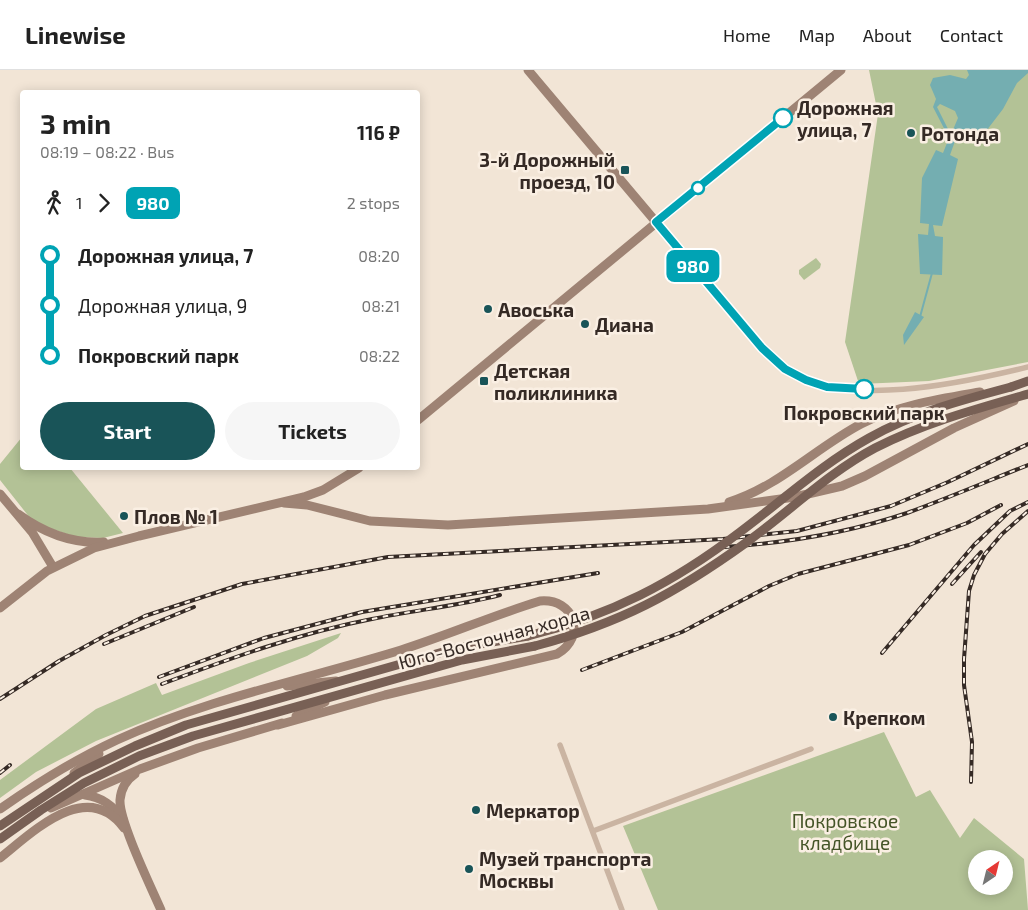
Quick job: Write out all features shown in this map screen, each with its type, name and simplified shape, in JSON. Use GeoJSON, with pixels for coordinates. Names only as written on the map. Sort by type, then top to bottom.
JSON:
{"type":"FeatureCollection","features":[{"type":"Feature","properties":{"kind":"main road","name":"Юго-Восточная хорда"},"geometry":{"type":"LineString","coordinates":[[0,826],[61,785],[135,746],[186,726],[457,648],[528,636],[605,612],[657,588],[739,533],[831,461],[869,438],[946,405],[1028,381]]}},
{"type":"Feature","properties":{"kind":"main road","name":"Юго-Восточная хорда"},"geometry":{"type":"LineString","coordinates":[[0,840],[41,810],[84,783],[139,756],[193,736],[462,660],[535,646],[589,631],[663,598],[747,542],[837,471],[874,449],[916,429],[949,417],[1028,395]]}},
{"type":"Feature","properties":{"kind":"street"},"geometry":{"type":"LineString","coordinates":[[528,70],[762,348],[785,369],[806,380],[844,389],[907,388],[959,383],[1028,367]]}},
{"type":"Feature","properties":{"kind":"street"},"geometry":{"type":"LineString","coordinates":[[420,418],[840,70]]}},
{"type":"Feature","properties":{"kind":"street"},"geometry":{"type":"LineString","coordinates":[[708,509],[737,500],[756,490],[861,424],[882,414],[946,398],[1011,387]]}},
{"type":"Feature","properties":{"kind":"street"},"geometry":{"type":"LineString","coordinates":[[284,503],[296,503],[370,521],[448,525],[708,509],[795,497],[842,486],[865,476],[954,428],[1028,395]]}},
{"type":"Feature","properties":{"kind":"street"},"geometry":{"type":"LineString","coordinates":[[0,608],[53,568],[83,552],[114,542],[304,498],[356,470]]}},
{"type":"Feature","properties":{"kind":"street"},"geometry":{"type":"LineString","coordinates":[[316,493],[313,498],[319,509]]}},
{"type":"Feature","properties":{"kind":"street"},"geometry":{"type":"LineString","coordinates":[[0,494],[18,514],[43,548],[53,568]]}},
{"type":"Feature","properties":{"kind":"street"},"geometry":{"type":"LineString","coordinates":[[304,498],[309,504],[319,509]]}},
{"type":"Feature","properties":{"kind":"street"},"geometry":{"type":"LineString","coordinates":[[18,514],[45,531],[70,539],[86,542],[114,542]]}},
{"type":"Feature","properties":{"kind":"street"},"geometry":{"type":"LineString","coordinates":[[0,809],[55,773],[118,740],[176,717],[270,687],[403,649],[540,601],[558,602],[572,617],[574,630],[572,641],[557,654],[385,695],[198,748],[126,774],[103,787],[57,804],[0,840]]}},
{"type":"Feature","properties":{"kind":"street"},"geometry":{"type":"LineString","coordinates":[[270,687],[341,681]]}},
{"type":"Feature","properties":{"kind":"street"},"geometry":{"type":"LineString","coordinates":[[278,726],[318,704],[345,694]]}},
{"type":"Feature","properties":{"kind":"street"},"geometry":{"type":"LineString","coordinates":[[61,785],[118,740]]}},
{"type":"Feature","properties":{"kind":"street"},"geometry":{"type":"LineString","coordinates":[[560,745],[622,910]]}},
{"type":"Feature","properties":{"kind":"street"},"geometry":{"type":"LineString","coordinates":[[593,831],[811,749]]}},
{"type":"Feature","properties":{"kind":"street"},"geometry":{"type":"LineString","coordinates":[[151,765],[126,781],[120,802],[125,821],[161,910]]}},
{"type":"Feature","properties":{"kind":"street"},"geometry":{"type":"LineString","coordinates":[[82,795],[93,796],[110,805],[125,821]]}},
{"type":"Feature","properties":{"kind":"street"},"geometry":{"type":"LineString","coordinates":[[0,858],[54,818],[70,809],[83,806],[92,806],[110,813],[119,820],[133,841]]}},
{"type":"Feature","properties":{"kind":"green space","name":"Покровский парк"},"geometry":{"type":"Polygon","coordinates":[[[869,70],[1028,70],[1028,362],[929,381],[859,384],[845,342],[878,114],[869,70]]]}},
{"type":"Feature","properties":{"kind":"green space"},"geometry":{"type":"Polygon","coordinates":[[[816,258],[821,264],[820,268],[804,280],[799,274],[799,270],[816,258]]]}},
{"type":"Feature","properties":{"kind":"green space"},"geometry":{"type":"Polygon","coordinates":[[[20,439],[20,470],[72,470],[123,533],[103,538],[76,537],[34,523],[0,480],[0,464],[20,439]]]}},
{"type":"Feature","properties":{"kind":"green space"},"geometry":{"type":"Polygon","coordinates":[[[341,633],[338,638],[307,656],[96,741],[36,772],[0,798],[0,780],[96,709],[156,683],[162,695],[249,663],[341,633]]]}},
{"type":"Feature","properties":{"kind":"green space","name":"Покровское кладбище"},"geometry":{"type":"Polygon","coordinates":[[[884,732],[916,797],[930,790],[960,838],[974,818],[1024,859],[1028,910],[658,910],[623,826],[884,732]]]}},
{"type":"Feature","properties":{"kind":"water"},"geometry":{"type":"Polygon","coordinates":[[[967,70],[1028,70],[1028,73],[1017,83],[1003,109],[980,139],[964,129],[959,130],[950,155],[958,159],[942,226],[933,225],[935,236],[943,237],[942,275],[920,274],[918,234],[928,235],[929,224],[920,223],[922,178],[936,150],[943,153],[949,138],[933,107],[936,99],[930,85],[933,78],[950,75],[966,79],[969,75],[967,70]],[[940,104],[937,107],[949,131],[952,132],[958,118],[955,111],[940,104]]]}},
{"type":"Feature","properties":{"kind":"water"},"geometry":{"type":"Polygon","coordinates":[[[915,312],[924,317],[904,345],[903,335],[915,312]]]}},
{"type":"Feature","properties":{"kind":"waterway"},"geometry":{"type":"LineString","coordinates":[[920,317],[932,273]]}},
{"type":"Feature","properties":{"kind":"railway"},"geometry":{"type":"LineString","coordinates":[[0,699],[59,661],[145,616],[242,584],[388,557],[723,539],[797,531],[891,506],[948,482],[1028,444]]}},
{"type":"Feature","properties":{"kind":"railway"},"geometry":{"type":"LineString","coordinates":[[724,547],[794,540],[885,520],[1028,465]]}},
{"type":"Feature","properties":{"kind":"railway"},"geometry":{"type":"LineString","coordinates":[[882,653],[974,545],[1010,511],[1028,502]]}},
{"type":"Feature","properties":{"kind":"railway"},"geometry":{"type":"LineString","coordinates":[[582,670],[682,632],[769,586],[798,574],[909,545],[967,523],[1001,505]]}},
{"type":"Feature","properties":{"kind":"railway"},"geometry":{"type":"LineString","coordinates":[[971,782],[972,742],[964,685],[969,591],[974,575],[985,554],[1002,534],[1028,511]]}},
{"type":"Feature","properties":{"kind":"railway"},"geometry":{"type":"LineString","coordinates":[[952,584],[981,552]]}},
{"type":"Feature","properties":{"kind":"railway"},"geometry":{"type":"LineString","coordinates":[[159,677],[264,638],[362,612],[598,573]]}},
{"type":"Feature","properties":{"kind":"railway"},"geometry":{"type":"LineString","coordinates":[[162,684],[240,656],[319,631],[500,595]]}},
{"type":"Feature","properties":{"kind":"railway"},"geometry":{"type":"LineString","coordinates":[[104,644],[194,607]]}},
{"type":"Feature","properties":{"kind":"railway"},"geometry":{"type":"LineString","coordinates":[[0,773],[10,765]]}},
{"type":"Feature","properties":{"kind":"bus line","name":"980"},"geometry":{"type":"LineString","coordinates":[[783,118],[656,222],[772,359],[785,369],[814,383],[833,388],[864,389]]}},
{"type":"Feature","properties":{"kind":"place","name":"Дорожная улица, 7"},"geometry":{"type":"Point","coordinates":[783,118]}},
{"type":"Feature","properties":{"kind":"place","name":"Ротонда"},"geometry":{"type":"Point","coordinates":[911,133]}},
{"type":"Feature","properties":{"kind":"place","name":"3-й Дорожный проезд, 10"},"geometry":{"type":"Point","coordinates":[625,170]}},
{"type":"Feature","properties":{"kind":"place","name":"Авоська"},"geometry":{"type":"Point","coordinates":[488,309]}},
{"type":"Feature","properties":{"kind":"place","name":"Диана"},"geometry":{"type":"Point","coordinates":[585,324]}},
{"type":"Feature","properties":{"kind":"place","name":"Детская поликлиника"},"geometry":{"type":"Point","coordinates":[484,381]}},
{"type":"Feature","properties":{"kind":"place","name":"Покровский парк"},"geometry":{"type":"Point","coordinates":[864,389]}},
{"type":"Feature","properties":{"kind":"place","name":"Плов № 1"},"geometry":{"type":"Point","coordinates":[124,516]}},
{"type":"Feature","properties":{"kind":"place","name":"Крепком"},"geometry":{"type":"Point","coordinates":[833,717]}},
{"type":"Feature","properties":{"kind":"place","name":"Меркатор"},"geometry":{"type":"Point","coordinates":[476,810]}},
{"type":"Feature","properties":{"kind":"place","name":"Музей транспорта Москвы"},"geometry":{"type":"Point","coordinates":[469,869]}}]}
